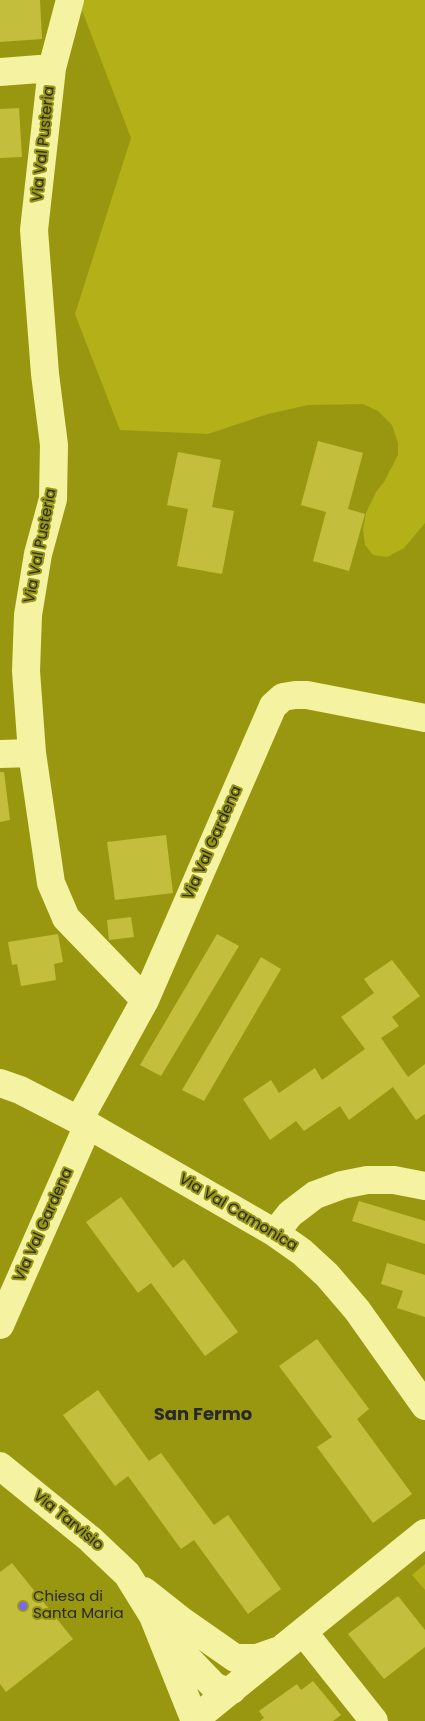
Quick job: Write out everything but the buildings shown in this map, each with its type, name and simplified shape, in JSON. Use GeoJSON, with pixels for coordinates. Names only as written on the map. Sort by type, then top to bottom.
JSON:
{"type":"FeatureCollection","features":[{"type":"Feature","properties":{"kind":"street","name":"Via Val Pusteria"},"geometry":{"type":"LineString","coordinates":[[70,0],[52,68],[34,230],[44,365],[54,445],[53,499],[38,554],[28,615],[26,671],[32,753],[51,883],[66,918],[145,1000]]}},
{"type":"Feature","properties":{"kind":"street"},"geometry":{"type":"LineString","coordinates":[[0,72],[52,68]]}},
{"type":"Feature","properties":{"kind":"street","name":"Via Val Gardena"},"geometry":{"type":"LineString","coordinates":[[0,1325],[83,1122],[145,1000],[273,706],[283,697],[307,695],[425,718]]}},
{"type":"Feature","properties":{"kind":"street"},"geometry":{"type":"LineString","coordinates":[[0,754],[32,753]]}},
{"type":"Feature","properties":{"kind":"street","name":"Via Val Camonica"},"geometry":{"type":"LineString","coordinates":[[0,1083],[20,1090],[83,1122],[275,1233],[302,1252],[327,1275],[357,1310],[425,1406]]}},
{"type":"Feature","properties":{"kind":"street"},"geometry":{"type":"LineString","coordinates":[[275,1233],[290,1214],[315,1195],[342,1185],[367,1180],[394,1180],[425,1186]]}},
{"type":"Feature","properties":{"kind":"street","name":"Via Tarvisio"},"geometry":{"type":"LineString","coordinates":[[0,1466],[90,1538],[113,1560],[185,1651]]}},
{"type":"Feature","properties":{"kind":"street"},"geometry":{"type":"LineString","coordinates":[[191,1712],[232,1690],[425,1533]]}},
{"type":"Feature","properties":{"kind":"street","name":"Via Tarvisio"},"geometry":{"type":"LineString","coordinates":[[131,1581],[153,1616],[158,1628],[185,1651]]}},
{"type":"Feature","properties":{"kind":"street"},"geometry":{"type":"LineString","coordinates":[[304,1632],[374,1721]]}},
{"type":"Feature","properties":{"kind":"street"},"geometry":{"type":"LineString","coordinates":[[185,1651],[235,1658],[257,1658],[281,1649]]}},
{"type":"Feature","properties":{"kind":"street"},"geometry":{"type":"LineString","coordinates":[[185,1651],[214,1686],[223,1690],[232,1690]]}},
{"type":"Feature","properties":{"kind":"street"},"geometry":{"type":"LineString","coordinates":[[185,1651],[191,1712]]}},
{"type":"Feature","properties":{"kind":"street"},"geometry":{"type":"LineString","coordinates":[[191,1712],[207,1678],[235,1658]]}},
{"type":"Feature","properties":{"kind":"shaded area"},"geometry":{"type":"Polygon","coordinates":[[[78,0],[425,0],[425,523],[404,548],[387,557],[373,555],[365,545],[363,530],[366,513],[398,455],[398,443],[392,425],[378,411],[363,404],[308,405],[268,414],[208,434],[120,430],[75,314],[131,138],[78,0]]]}},
{"type":"Feature","properties":{"kind":"shaded area"},"geometry":{"type":"Polygon","coordinates":[[[425,1564],[425,1590],[412,1575],[425,1564]]]}},
{"type":"Feature","properties":{"kind":"place","name":"Chiesa di Santa Maria"},"geometry":{"type":"Point","coordinates":[23,1606]}},
{"type":"Feature","properties":{"kind":"district","name":"San Fermo"},"geometry":{"type":"Point","coordinates":[203,1415]}}]}
